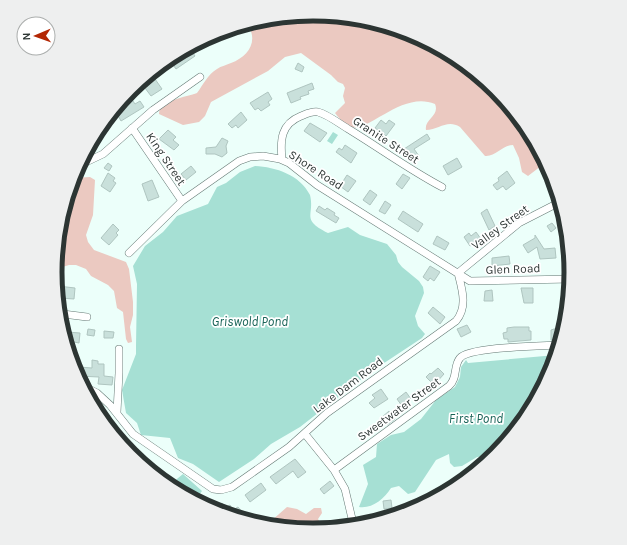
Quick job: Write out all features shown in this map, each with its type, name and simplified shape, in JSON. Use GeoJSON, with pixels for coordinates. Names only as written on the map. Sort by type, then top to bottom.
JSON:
{"type":"FeatureCollection","features":[{"type":"Feature","properties":{"kind":"street"},"geometry":{"type":"LineString","coordinates":[[88,161],[103,154],[120,137],[161,103],[200,77]]}},
{"type":"Feature","properties":{"kind":"street","name":"Granite Street"},"geometry":{"type":"LineString","coordinates":[[282,160],[282,136],[285,127],[298,117],[311,112],[318,112],[377,147],[409,169],[442,186]]}},
{"type":"Feature","properties":{"kind":"street","name":"King Street"},"geometry":{"type":"LineString","coordinates":[[132,128],[182,201]]}},
{"type":"Feature","properties":{"kind":"street","name":"Shore Road"},"geometry":{"type":"LineString","coordinates":[[129,253],[182,201],[245,158],[263,156],[289,163],[317,185],[458,273]]}},
{"type":"Feature","properties":{"kind":"street","name":"Valley Street"},"geometry":{"type":"LineString","coordinates":[[458,273],[519,223],[555,204]]}},
{"type":"Feature","properties":{"kind":"street","name":"Glen Road"},"geometry":{"type":"LineString","coordinates":[[458,273],[473,281],[565,279]]}},
{"type":"Feature","properties":{"kind":"street","name":"Lake Dam Road"},"geometry":{"type":"LineString","coordinates":[[117,413],[133,434],[213,489],[221,490],[232,487],[305,434],[327,413],[456,321],[462,310],[463,302],[458,273]]}},
{"type":"Feature","properties":{"kind":"street"},"geometry":{"type":"LineString","coordinates":[[66,314],[87,317]]}},
{"type":"Feature","properties":{"kind":"street","name":"Sweetwater Street"},"geometry":{"type":"LineString","coordinates":[[334,470],[449,386],[455,378],[458,360],[464,354],[484,350],[554,345]]}},
{"type":"Feature","properties":{"kind":"street"},"geometry":{"type":"LineString","coordinates":[[117,413],[119,349]]}},
{"type":"Feature","properties":{"kind":"street"},"geometry":{"type":"LineString","coordinates":[[92,391],[102,397],[117,413]]}},
{"type":"Feature","properties":{"kind":"street"},"geometry":{"type":"LineString","coordinates":[[305,434],[334,470],[348,494],[353,521]]}},
{"type":"Feature","properties":{"kind":"shaded area"},"geometry":{"type":"Polygon","coordinates":[[[314,21],[346,23],[363,26],[410,40],[453,63],[479,83],[513,119],[523,133],[541,166],[528,176],[522,172],[519,158],[513,145],[506,147],[492,155],[485,156],[460,127],[447,124],[431,130],[426,130],[427,123],[434,115],[436,108],[435,104],[423,101],[411,102],[399,106],[367,124],[358,127],[348,126],[335,113],[345,103],[343,96],[345,88],[343,84],[338,82],[301,53],[285,57],[268,71],[211,102],[205,116],[199,122],[183,125],[159,114],[160,109],[168,102],[197,93],[214,71],[242,57],[249,49],[251,44],[250,30],[264,26],[281,23],[314,21]]]}},
{"type":"Feature","properties":{"kind":"shaded area"},"geometry":{"type":"Polygon","coordinates":[[[90,177],[95,180],[93,215],[86,235],[88,242],[94,250],[126,262],[129,269],[133,302],[133,315],[130,327],[132,342],[128,343],[126,339],[123,312],[117,308],[114,291],[108,285],[91,276],[86,269],[76,265],[62,267],[67,223],[80,178],[90,177]]]}},
{"type":"Feature","properties":{"kind":"shaded area"},"geometry":{"type":"Polygon","coordinates":[[[287,507],[297,509],[306,514],[314,508],[321,508],[322,513],[318,519],[321,524],[272,520],[287,507]]]}},
{"type":"Feature","properties":{"kind":"water"},"geometry":{"type":"Polygon","coordinates":[[[333,132],[338,135],[332,144],[327,141],[333,132]]]}},
{"type":"Feature","properties":{"kind":"water","name":"Griswold Pond"},"geometry":{"type":"Polygon","coordinates":[[[255,166],[279,170],[294,177],[300,182],[310,195],[311,220],[319,228],[328,233],[348,227],[360,235],[387,244],[396,255],[398,262],[402,267],[419,281],[423,287],[424,293],[415,316],[418,326],[425,334],[422,338],[372,371],[300,427],[271,444],[254,459],[219,482],[193,464],[178,458],[170,438],[141,435],[137,423],[126,413],[122,390],[136,354],[137,284],[133,266],[145,246],[163,232],[177,216],[208,204],[217,187],[226,183],[240,172],[255,166]]]}},
{"type":"Feature","properties":{"kind":"water","name":"First Pond"},"geometry":{"type":"Polygon","coordinates":[[[551,355],[539,384],[523,412],[503,438],[485,456],[477,457],[462,466],[454,467],[450,463],[449,454],[436,460],[415,492],[408,494],[399,486],[391,488],[385,496],[373,505],[359,507],[368,484],[363,465],[376,457],[377,444],[391,435],[404,432],[421,419],[436,400],[455,387],[460,377],[461,367],[466,360],[468,363],[551,355]]]}},
{"type":"Feature","properties":{"kind":"water"},"geometry":{"type":"Polygon","coordinates":[[[183,474],[202,491],[198,496],[174,482],[183,474]]]}},
{"type":"Feature","properties":{"kind":"building"},"geometry":{"type":"Polygon","coordinates":[[[193,52],[195,56],[176,69],[172,64],[193,52]]]}},
{"type":"Feature","properties":{"kind":"building"},"geometry":{"type":"Polygon","coordinates":[[[298,63],[304,67],[302,72],[295,69],[298,63]]]}},
{"type":"Feature","properties":{"kind":"building"},"geometry":{"type":"Polygon","coordinates":[[[155,79],[162,89],[151,96],[145,88],[148,86],[147,84],[148,83],[155,79]]]}},
{"type":"Feature","properties":{"kind":"building"},"geometry":{"type":"Polygon","coordinates":[[[312,83],[314,89],[308,91],[309,94],[300,97],[301,99],[291,103],[287,93],[312,83]]]}},
{"type":"Feature","properties":{"kind":"building"},"geometry":{"type":"Polygon","coordinates":[[[268,92],[272,99],[268,102],[270,105],[261,111],[258,108],[255,110],[250,103],[268,92]]]}},
{"type":"Feature","properties":{"kind":"building"},"geometry":{"type":"Polygon","coordinates":[[[132,99],[135,104],[140,101],[144,107],[121,121],[118,115],[124,107],[132,99]]]}},
{"type":"Feature","properties":{"kind":"building"},"geometry":{"type":"Polygon","coordinates":[[[241,112],[247,120],[238,128],[236,125],[232,128],[228,124],[241,112]]]}},
{"type":"Feature","properties":{"kind":"building"},"geometry":{"type":"Polygon","coordinates":[[[381,120],[386,124],[389,120],[395,124],[386,136],[375,128],[381,120]]]}},
{"type":"Feature","properties":{"kind":"building"},"geometry":{"type":"Polygon","coordinates":[[[310,123],[327,133],[320,142],[304,131],[310,123]]]}},
{"type":"Feature","properties":{"kind":"building"},"geometry":{"type":"Polygon","coordinates":[[[168,130],[176,137],[173,140],[179,145],[174,150],[159,139],[168,130]]]}},
{"type":"Feature","properties":{"kind":"building"},"geometry":{"type":"Polygon","coordinates":[[[427,134],[430,139],[414,149],[419,156],[412,161],[404,149],[427,134]]]}},
{"type":"Feature","properties":{"kind":"building"},"geometry":{"type":"Polygon","coordinates":[[[222,138],[228,141],[226,146],[227,153],[222,157],[215,154],[206,154],[206,148],[216,147],[222,138]]]}},
{"type":"Feature","properties":{"kind":"building"},"geometry":{"type":"Polygon","coordinates":[[[345,145],[357,153],[351,163],[336,152],[339,148],[342,150],[345,145]]]}},
{"type":"Feature","properties":{"kind":"building"},"geometry":{"type":"Polygon","coordinates":[[[457,158],[462,167],[448,175],[443,166],[457,158]]]}},
{"type":"Feature","properties":{"kind":"building"},"geometry":{"type":"Polygon","coordinates":[[[108,163],[112,166],[109,171],[104,168],[108,163]]]}},
{"type":"Feature","properties":{"kind":"building"},"geometry":{"type":"Polygon","coordinates":[[[191,166],[196,172],[186,180],[181,174],[191,166]]]}},
{"type":"Feature","properties":{"kind":"building"},"geometry":{"type":"Polygon","coordinates":[[[507,171],[515,183],[506,190],[503,186],[497,190],[493,185],[499,181],[498,178],[507,171]]]}},
{"type":"Feature","properties":{"kind":"building"},"geometry":{"type":"Polygon","coordinates":[[[108,173],[115,178],[113,181],[116,183],[110,192],[101,186],[108,173]]]}},
{"type":"Feature","properties":{"kind":"building"},"geometry":{"type":"Polygon","coordinates":[[[403,174],[410,178],[402,189],[396,184],[403,174]]]}},
{"type":"Feature","properties":{"kind":"building"},"geometry":{"type":"Polygon","coordinates":[[[347,175],[356,181],[348,192],[340,186],[347,175]]]}},
{"type":"Feature","properties":{"kind":"building"},"geometry":{"type":"Polygon","coordinates":[[[152,180],[159,197],[148,201],[142,184],[152,180]]]}},
{"type":"Feature","properties":{"kind":"building"},"geometry":{"type":"Polygon","coordinates":[[[547,180],[550,188],[550,188],[545,181],[547,180]]]}},
{"type":"Feature","properties":{"kind":"building"},"geometry":{"type":"Polygon","coordinates":[[[370,190],[377,195],[370,205],[363,200],[370,190]]]}},
{"type":"Feature","properties":{"kind":"building"},"geometry":{"type":"Polygon","coordinates":[[[385,201],[391,205],[385,214],[379,211],[385,201]]]}},
{"type":"Feature","properties":{"kind":"building"},"geometry":{"type":"Polygon","coordinates":[[[319,206],[325,210],[327,208],[335,213],[334,215],[339,218],[336,223],[316,211],[319,206]]]}},
{"type":"Feature","properties":{"kind":"building"},"geometry":{"type":"Polygon","coordinates":[[[487,209],[495,226],[489,230],[481,213],[487,209]]]}},
{"type":"Feature","properties":{"kind":"building"},"geometry":{"type":"Polygon","coordinates":[[[403,211],[423,224],[418,232],[398,219],[403,211]]]}},
{"type":"Feature","properties":{"kind":"building"},"geometry":{"type":"Polygon","coordinates":[[[552,223],[556,228],[551,232],[547,226],[552,223]]]}},
{"type":"Feature","properties":{"kind":"building"},"geometry":{"type":"Polygon","coordinates":[[[113,224],[119,230],[116,233],[118,235],[109,245],[101,238],[113,224]]]}},
{"type":"Feature","properties":{"kind":"building"},"geometry":{"type":"Polygon","coordinates":[[[476,232],[481,239],[470,246],[464,237],[469,233],[471,236],[476,232]]]}},
{"type":"Feature","properties":{"kind":"building"},"geometry":{"type":"Polygon","coordinates":[[[535,235],[544,249],[555,248],[556,258],[540,259],[537,247],[528,253],[523,245],[535,238],[535,235]]]}},
{"type":"Feature","properties":{"kind":"building"},"geometry":{"type":"Polygon","coordinates":[[[437,236],[449,243],[445,250],[433,244],[437,236]]]}},
{"type":"Feature","properties":{"kind":"building"},"geometry":{"type":"Polygon","coordinates":[[[509,256],[510,264],[492,266],[492,258],[509,256]]]}},
{"type":"Feature","properties":{"kind":"building"},"geometry":{"type":"Polygon","coordinates":[[[430,266],[440,272],[434,281],[430,278],[428,281],[423,277],[430,266]]]}},
{"type":"Feature","properties":{"kind":"building"},"geometry":{"type":"Polygon","coordinates":[[[63,287],[75,288],[74,299],[64,298],[63,287]]]}},
{"type":"Feature","properties":{"kind":"building"},"geometry":{"type":"Polygon","coordinates":[[[521,288],[533,288],[533,303],[524,303],[521,288]]]}},
{"type":"Feature","properties":{"kind":"building"},"geometry":{"type":"Polygon","coordinates":[[[492,290],[493,301],[484,301],[485,291],[492,290]]]}},
{"type":"Feature","properties":{"kind":"building"},"geometry":{"type":"Polygon","coordinates":[[[433,307],[445,317],[440,324],[428,313],[433,307]]]}},
{"type":"Feature","properties":{"kind":"building"},"geometry":{"type":"Polygon","coordinates":[[[467,325],[471,332],[461,337],[457,329],[467,325]]]}},
{"type":"Feature","properties":{"kind":"building"},"geometry":{"type":"Polygon","coordinates":[[[529,327],[529,331],[531,331],[531,340],[508,342],[508,339],[504,339],[503,333],[507,332],[507,328],[529,327]]]}},
{"type":"Feature","properties":{"kind":"building"},"geometry":{"type":"Polygon","coordinates":[[[88,329],[95,330],[94,336],[87,335],[88,329]]]}},
{"type":"Feature","properties":{"kind":"building"},"geometry":{"type":"Polygon","coordinates":[[[558,329],[555,340],[551,340],[551,330],[558,329]]]}},
{"type":"Feature","properties":{"kind":"building"},"geometry":{"type":"Polygon","coordinates":[[[104,331],[114,332],[113,338],[104,338],[104,331]]]}},
{"type":"Feature","properties":{"kind":"building"},"geometry":{"type":"Polygon","coordinates":[[[70,332],[80,333],[79,343],[72,342],[70,332]]]}},
{"type":"Feature","properties":{"kind":"building"},"geometry":{"type":"Polygon","coordinates":[[[92,360],[98,361],[98,364],[104,364],[104,376],[113,377],[112,385],[98,384],[99,377],[84,376],[80,367],[92,368],[92,360]]]}},
{"type":"Feature","properties":{"kind":"building"},"geometry":{"type":"Polygon","coordinates":[[[438,368],[444,374],[434,385],[426,377],[438,368]]]}},
{"type":"Feature","properties":{"kind":"building"},"geometry":{"type":"Polygon","coordinates":[[[381,389],[388,399],[374,408],[369,403],[375,398],[372,395],[381,389]]]}},
{"type":"Feature","properties":{"kind":"building"},"geometry":{"type":"Polygon","coordinates":[[[406,392],[411,399],[402,406],[397,399],[406,392]]]}},
{"type":"Feature","properties":{"kind":"building"},"geometry":{"type":"Polygon","coordinates":[[[389,411],[395,419],[387,425],[381,418],[389,411]]]}},
{"type":"Feature","properties":{"kind":"building"},"geometry":{"type":"Polygon","coordinates":[[[295,459],[306,472],[298,478],[293,471],[276,484],[270,477],[295,459]]]}},
{"type":"Feature","properties":{"kind":"building"},"geometry":{"type":"Polygon","coordinates":[[[330,481],[334,486],[324,494],[320,489],[330,481]]]}},
{"type":"Feature","properties":{"kind":"building"},"geometry":{"type":"Polygon","coordinates":[[[261,483],[266,490],[250,502],[245,495],[261,483]]]}},
{"type":"Feature","properties":{"kind":"building"},"geometry":{"type":"Polygon","coordinates":[[[391,500],[392,508],[384,509],[383,501],[391,500]]]}},
{"type":"Feature","properties":{"kind":"building"},"geometry":{"type":"Polygon","coordinates":[[[222,503],[225,508],[219,506],[222,503]]]}},
{"type":"Feature","properties":{"kind":"building"},"geometry":{"type":"Polygon","coordinates":[[[230,505],[234,511],[225,508],[230,505]]]}},
{"type":"Feature","properties":{"kind":"building"},"geometry":{"type":"Polygon","coordinates":[[[238,507],[242,512],[240,513],[233,510],[238,507]]]}}]}
